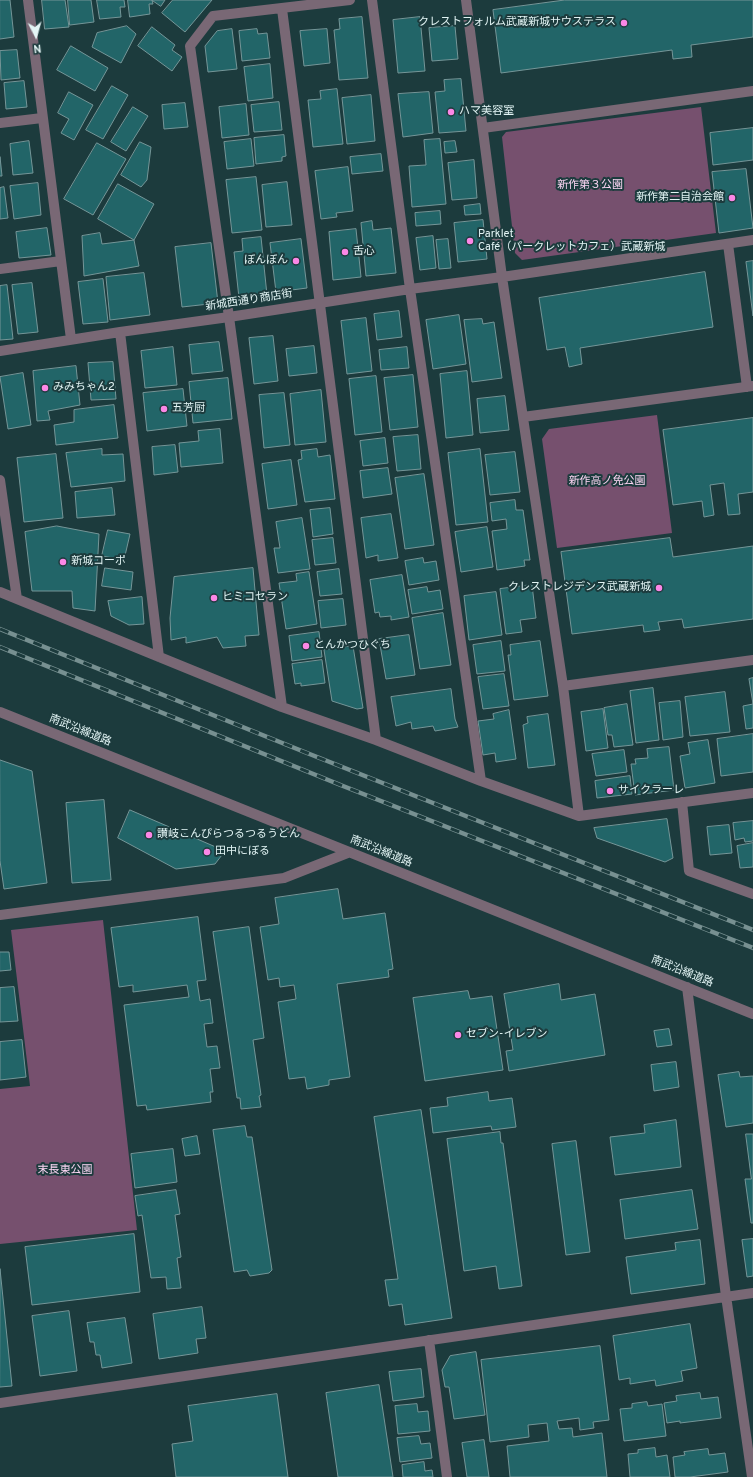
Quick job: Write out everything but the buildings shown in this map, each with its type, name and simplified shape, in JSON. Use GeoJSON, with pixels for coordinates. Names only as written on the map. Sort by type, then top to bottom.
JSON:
{"type":"FeatureCollection","features":[{"type":"Feature","properties":{"kind":"street"},"geometry":{"type":"LineString","coordinates":[[28,0],[71,339]]}},
{"type":"Feature","properties":{"kind":"street"},"geometry":{"type":"LineString","coordinates":[[282,707],[229,317],[190,46],[213,16],[350,0]]}},
{"type":"Feature","properties":{"kind":"street"},"geometry":{"type":"LineString","coordinates":[[372,0],[410,288],[481,781]]}},
{"type":"Feature","properties":{"kind":"street"},"geometry":{"type":"LineString","coordinates":[[466,0],[502,277],[563,686],[579,816]]}},
{"type":"Feature","properties":{"kind":"street"},"geometry":{"type":"LineString","coordinates":[[282,9],[376,740]]}},
{"type":"Feature","properties":{"kind":"street"},"geometry":{"type":"LineString","coordinates":[[483,128],[753,91]]}},
{"type":"Feature","properties":{"kind":"street"},"geometry":{"type":"LineString","coordinates":[[0,124],[42,118]]}},
{"type":"Feature","properties":{"kind":"street","name":"新城西通り商店街"},"geometry":{"type":"LineString","coordinates":[[0,350],[229,317],[410,288],[502,277],[753,240]]}},
{"type":"Feature","properties":{"kind":"street"},"geometry":{"type":"LineString","coordinates":[[523,417],[750,386],[728,244]]}},
{"type":"Feature","properties":{"kind":"street"},"geometry":{"type":"LineString","coordinates":[[0,270],[61,262]]}},
{"type":"Feature","properties":{"kind":"street"},"geometry":{"type":"LineString","coordinates":[[120,332],[159,657]]}},
{"type":"Feature","properties":{"kind":"street"},"geometry":{"type":"LineString","coordinates":[[0,480],[17,599]]}},
{"type":"Feature","properties":{"kind":"street"},"geometry":{"type":"LineString","coordinates":[[0,592],[282,707],[376,740],[481,781],[579,816],[753,793]]}},
{"type":"Feature","properties":{"kind":"street"},"geometry":{"type":"LineString","coordinates":[[563,686],[753,660]]}},
{"type":"Feature","properties":{"kind":"street","name":"南武沿線道路"},"geometry":{"type":"LineString","coordinates":[[0,712],[753,1014]]}},
{"type":"Feature","properties":{"kind":"street"},"geometry":{"type":"LineString","coordinates":[[682,802],[689,871],[753,894]]}},
{"type":"Feature","properties":{"kind":"street"},"geometry":{"type":"LineString","coordinates":[[0,915],[284,878],[350,852]]}},
{"type":"Feature","properties":{"kind":"street"},"geometry":{"type":"LineString","coordinates":[[687,987],[726,1296],[752,1477]]}},
{"type":"Feature","properties":{"kind":"street"},"geometry":{"type":"LineString","coordinates":[[0,1403],[753,1293]]}},
{"type":"Feature","properties":{"kind":"street"},"geometry":{"type":"LineString","coordinates":[[429,1340],[447,1477]]}},
{"type":"Feature","properties":{"kind":"green space","name":"新作第３公園"},"geometry":{"type":"Polygon","coordinates":[[[701,107],[716,233],[522,260],[515,253],[502,137],[506,132],[701,107]]]}},
{"type":"Feature","properties":{"kind":"green space","name":"新作高ノ免公園"},"geometry":{"type":"Polygon","coordinates":[[[657,415],[672,533],[557,548],[542,439],[549,429],[657,415]]]}},
{"type":"Feature","properties":{"kind":"green space","name":"末長東公園"},"geometry":{"type":"Polygon","coordinates":[[[103,920],[137,1230],[0,1244],[0,1089],[30,1086],[11,930],[103,920]]]}},
{"type":"Feature","properties":{"kind":"railway"},"geometry":{"type":"LineString","coordinates":[[0,629],[753,930]]}},
{"type":"Feature","properties":{"kind":"railway"},"geometry":{"type":"LineString","coordinates":[[0,647],[343,786],[753,948]]}},
{"type":"Feature","properties":{"kind":"place","name":"クレストフォルム武蔵新城サウステラス"},"geometry":{"type":"Point","coordinates":[624,23]}},
{"type":"Feature","properties":{"kind":"place","name":"ハマ美容室"},"geometry":{"type":"Point","coordinates":[451,112]}},
{"type":"Feature","properties":{"kind":"place","name":"新作第二自治会館"},"geometry":{"type":"Point","coordinates":[732,198]}},
{"type":"Feature","properties":{"kind":"place","name":"Parklet Café（パークレットカフェ）武蔵新城"},"geometry":{"type":"Point","coordinates":[470,241]}},
{"type":"Feature","properties":{"kind":"place","name":"舌心"},"geometry":{"type":"Point","coordinates":[345,252]}},
{"type":"Feature","properties":{"kind":"place","name":"ぼんぼん"},"geometry":{"type":"Point","coordinates":[296,261]}},
{"type":"Feature","properties":{"kind":"place","name":"みみちゃん2"},"geometry":{"type":"Point","coordinates":[45,388]}},
{"type":"Feature","properties":{"kind":"place","name":"五芳厨"},"geometry":{"type":"Point","coordinates":[164,409]}},
{"type":"Feature","properties":{"kind":"place","name":"新城コーポ"},"geometry":{"type":"Point","coordinates":[63,562]}},
{"type":"Feature","properties":{"kind":"place","name":"クレストレジデンス武蔵新城"},"geometry":{"type":"Point","coordinates":[659,588]}},
{"type":"Feature","properties":{"kind":"place","name":"ヒミコセラン"},"geometry":{"type":"Point","coordinates":[214,598]}},
{"type":"Feature","properties":{"kind":"place","name":"とんかつひぐち"},"geometry":{"type":"Point","coordinates":[306,646]}},
{"type":"Feature","properties":{"kind":"place","name":"サイクラーレ"},"geometry":{"type":"Point","coordinates":[610,791]}},
{"type":"Feature","properties":{"kind":"place","name":"讃岐こんぴらつるつるうどん"},"geometry":{"type":"Point","coordinates":[149,835]}},
{"type":"Feature","properties":{"kind":"place","name":"田中にぼる"},"geometry":{"type":"Point","coordinates":[207,852]}},
{"type":"Feature","properties":{"kind":"place","name":"セブン-イレブン"},"geometry":{"type":"Point","coordinates":[458,1035]}}]}
